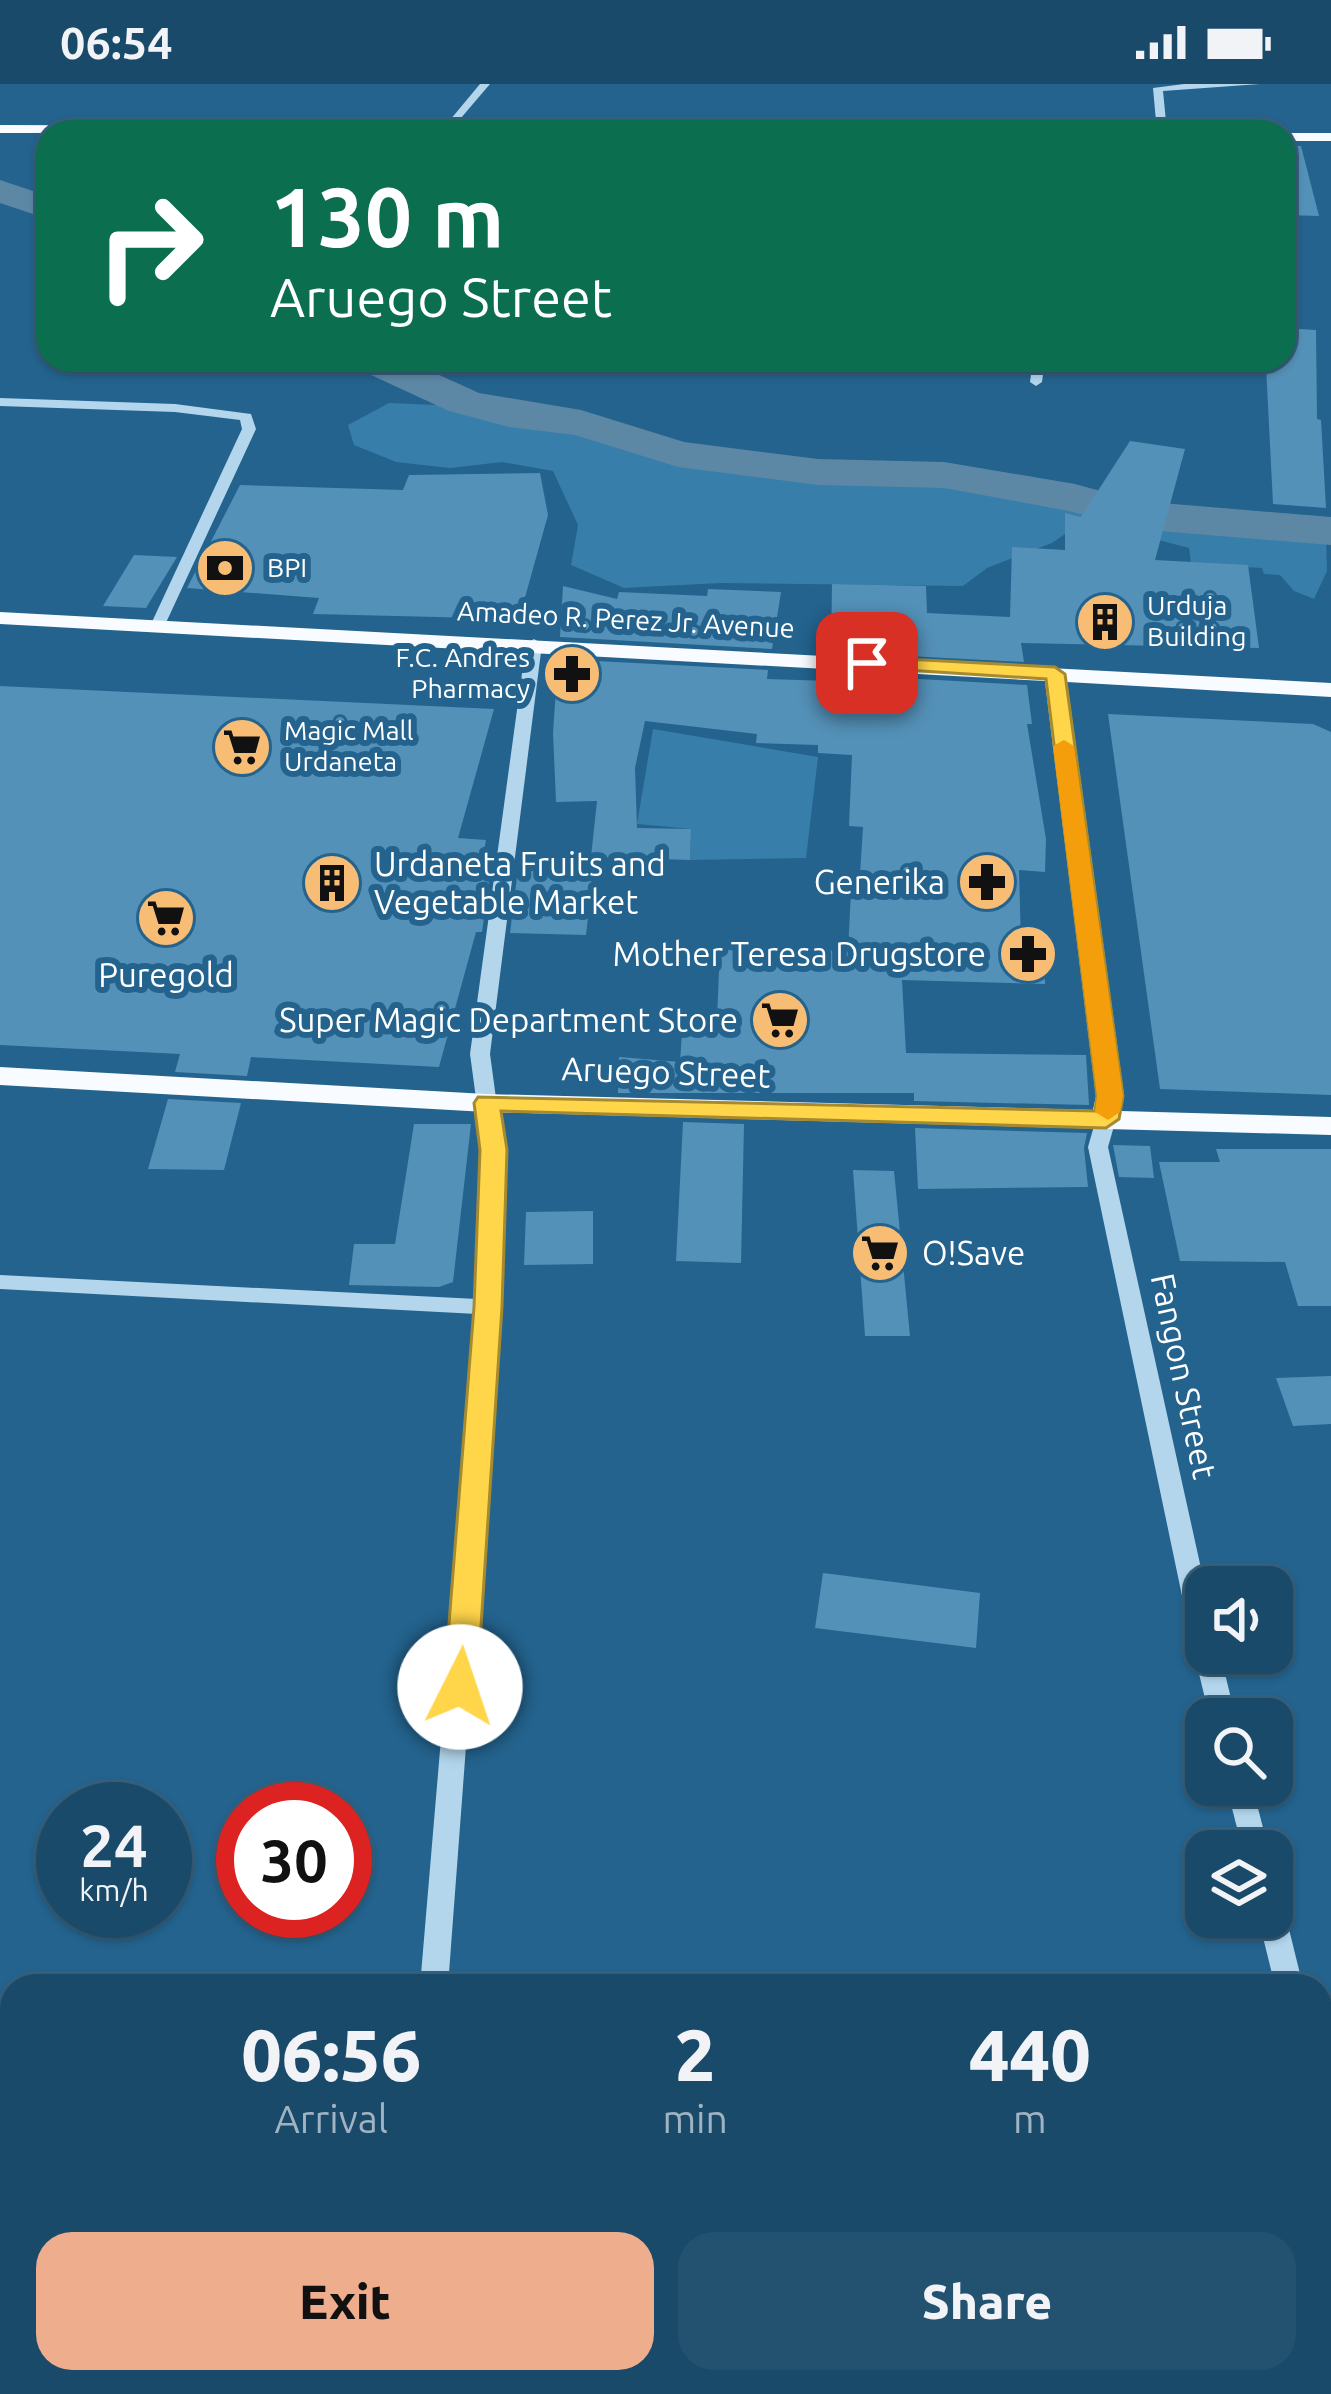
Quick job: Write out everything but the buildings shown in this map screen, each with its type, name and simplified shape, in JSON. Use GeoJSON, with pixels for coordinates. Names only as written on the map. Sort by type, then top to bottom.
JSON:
{"type":"FeatureCollection","features":[{"type":"Feature","properties":{"kind":"main road"},"geometry":{"type":"LineString","coordinates":[[0,129],[36,129]]}},
{"type":"Feature","properties":{"kind":"main road"},"geometry":{"type":"LineString","coordinates":[[1296,137],[1331,137]]}},
{"type":"Feature","properties":{"kind":"main road","name":"Amadeo R. Perez Jr. Avenue"},"geometry":{"type":"LineString","coordinates":[[0,618],[535,644],[1294,702],[1326,689]]}},
{"type":"Feature","properties":{"kind":"main road"},"geometry":{"type":"LineString","coordinates":[[1056,686],[1110,1096],[1106,1119]]}},
{"type":"Feature","properties":{"kind":"main road","name":"Aruego Street"},"geometry":{"type":"LineString","coordinates":[[0,1076],[487,1103],[1331,1126]]}},
{"type":"Feature","properties":{"kind":"street"},"geometry":{"type":"LineString","coordinates":[[454,120],[485,84]]}},
{"type":"Feature","properties":{"kind":"street"},"geometry":{"type":"LineString","coordinates":[[1161,120],[1158,88],[1255,84]]}},
{"type":"Feature","properties":{"kind":"street"},"geometry":{"type":"LineString","coordinates":[[1036,382],[1037,372]]}},
{"type":"Feature","properties":{"kind":"street"},"geometry":{"type":"LineString","coordinates":[[0,402],[175,408],[245,417],[249,429],[159,624]]}},
{"type":"Feature","properties":{"kind":"street"},"geometry":{"type":"LineString","coordinates":[[435,1974],[488,1307],[494,1150],[480,1054],[535,644]]}},
{"type":"Feature","properties":{"kind":"street","name":"Fangon Street"},"geometry":{"type":"LineString","coordinates":[[1106,1119],[1098,1147],[1189,1566]]}},
{"type":"Feature","properties":{"kind":"street"},"geometry":{"type":"LineString","coordinates":[[0,1282],[488,1307]]}},
{"type":"Feature","properties":{"kind":"street"},"geometry":{"type":"LineString","coordinates":[[1277,1938],[1285,1974]]}},
{"type":"Feature","properties":{"kind":"shaded area"},"geometry":{"type":"Polygon","coordinates":[[[389,403],[437,405],[594,431],[654,452],[813,474],[920,476],[974,483],[1098,511],[1052,543],[987,568],[963,586],[721,583],[624,588],[571,565],[578,525],[553,471],[502,462],[450,468],[396,462],[354,445],[348,425],[389,403]]]}},
{"type":"Feature","properties":{"kind":"shaded area"},"geometry":{"type":"Polygon","coordinates":[[[1133,520],[1326,534],[1327,571],[1314,599],[1294,591],[1280,575],[1264,574],[1262,568],[1226,566],[1193,579],[1189,548],[1147,537],[1133,520]]]}},
{"type":"Feature","properties":{"kind":"shaded area"},"geometry":{"type":"Polygon","coordinates":[[[653,729],[818,757],[806,858],[690,860],[691,829],[637,824],[653,729]]]}},
{"type":"Feature","properties":{"kind":"waterway"},"geometry":{"type":"LineString","coordinates":[[0,191],[36,204]]}},
{"type":"Feature","properties":{"kind":"waterway"},"geometry":{"type":"LineString","coordinates":[[398,372],[464,402],[509,414],[581,423],[678,454],[818,472],[944,475],[1075,498],[1134,515],[1331,531]]}},
{"type":"Feature","properties":{"kind":"slow traffic"},"geometry":{"type":"LineString","coordinates":[[1064,746],[1110,1096],[1108,1112]]}},
{"type":"Feature","properties":{"kind":"place","name":"BPI"},"geometry":{"type":"Point","coordinates":[225,568]}},
{"type":"Feature","properties":{"kind":"place","name":"Urduja Building"},"geometry":{"type":"Point","coordinates":[1105,622]}},
{"type":"Feature","properties":{"kind":"place","name":"F.C. Andres Pharmacy"},"geometry":{"type":"Point","coordinates":[572,674]}},
{"type":"Feature","properties":{"kind":"place","name":"Magic Mall Urdaneta"},"geometry":{"type":"Point","coordinates":[242,747]}},
{"type":"Feature","properties":{"kind":"place","name":"Generika"},"geometry":{"type":"Point","coordinates":[987,882]}},
{"type":"Feature","properties":{"kind":"place","name":"Urdaneta Fruits and Vegetable Market"},"geometry":{"type":"Point","coordinates":[332,883]}},
{"type":"Feature","properties":{"kind":"place","name":"Puregold"},"geometry":{"type":"Point","coordinates":[166,918]}},
{"type":"Feature","properties":{"kind":"place","name":"Mother Teresa Drugstore"},"geometry":{"type":"Point","coordinates":[1028,954]}},
{"type":"Feature","properties":{"kind":"place","name":"Super Magic Department Store"},"geometry":{"type":"Point","coordinates":[780,1020]}},
{"type":"Feature","properties":{"kind":"place","name":"O!Save"},"geometry":{"type":"Point","coordinates":[880,1253]}},
{"type":"Feature","properties":{"kind":"route"},"geometry":{"type":"LineString","coordinates":[[460,1687],[488,1307],[494,1150],[487,1103],[1106,1119],[1110,1096],[1055,674],[867,663]]}}]}
